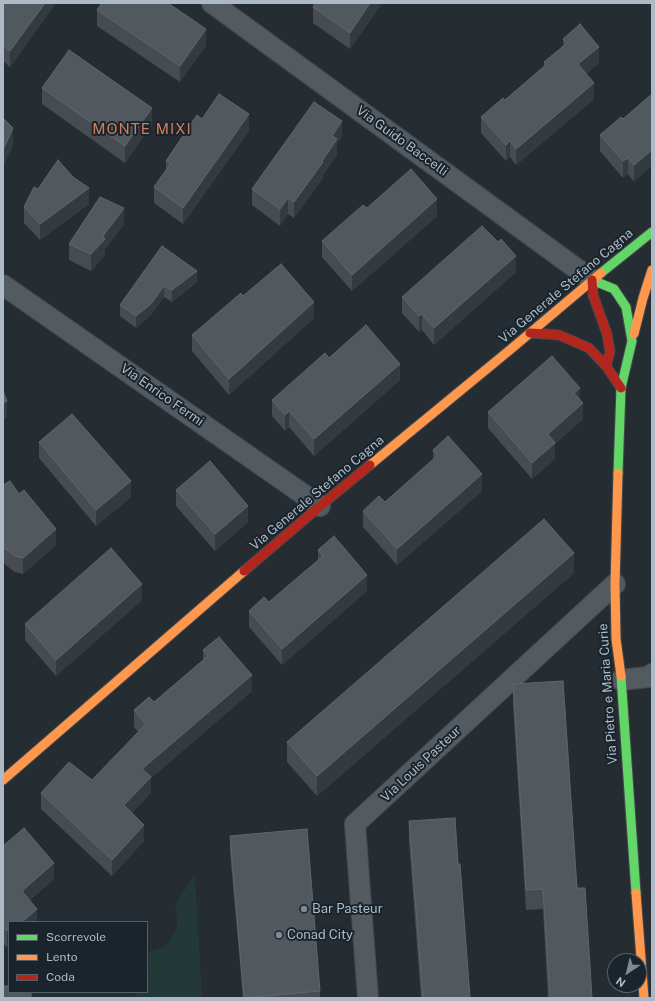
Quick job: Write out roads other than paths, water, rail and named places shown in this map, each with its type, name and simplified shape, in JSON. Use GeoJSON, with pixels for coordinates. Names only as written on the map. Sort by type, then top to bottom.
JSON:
{"type":"FeatureCollection","features":[{"type":"Feature","properties":{"kind":"street","name":"Via Guido Baccelli"},"geometry":{"type":"LineString","coordinates":[[212,3],[592,280]]}},
{"type":"Feature","properties":{"kind":"street","name":"Via Generale Stefano Cagna"},"geometry":{"type":"LineString","coordinates":[[3,780],[320,506],[652,232]]}},
{"type":"Feature","properties":{"kind":"street","name":"Via Pietro e Maria Curie"},"geometry":{"type":"LineString","coordinates":[[644,998],[646,935],[616,638],[614,584],[622,388],[632,341],[652,270]]}},
{"type":"Feature","properties":{"kind":"street","name":"Via Pietro e Maria Curie"},"geometry":{"type":"LineString","coordinates":[[592,280],[614,289],[626,307],[632,341]]}},
{"type":"Feature","properties":{"kind":"street"},"geometry":{"type":"LineString","coordinates":[[592,280],[593,295],[607,334],[610,352],[606,366]]}},
{"type":"Feature","properties":{"kind":"street","name":"Via Enrico Fermi"},"geometry":{"type":"LineString","coordinates":[[3,285],[320,506]]}},
{"type":"Feature","properties":{"kind":"street"},"geometry":{"type":"LineString","coordinates":[[530,333],[559,335],[589,348],[606,366],[622,388]]}},
{"type":"Feature","properties":{"kind":"street","name":"Via Louis Pasteur"},"geometry":{"type":"LineString","coordinates":[[368,998],[355,824],[614,584]]}},
{"type":"Feature","properties":{"kind":"street"},"geometry":{"type":"LineString","coordinates":[[621,680],[648,677],[652,674]]}},
{"type":"Feature","properties":{"kind":"place","name":"Bar Pasteur"},"geometry":{"type":"Point","coordinates":[304,909]}},
{"type":"Feature","properties":{"kind":"place","name":"Conad City"},"geometry":{"type":"Point","coordinates":[279,935]}},
{"type":"Feature","properties":{"kind":"district","name":"MONTE MIXI"},"geometry":{"type":"Point","coordinates":[142,129]}}]}
